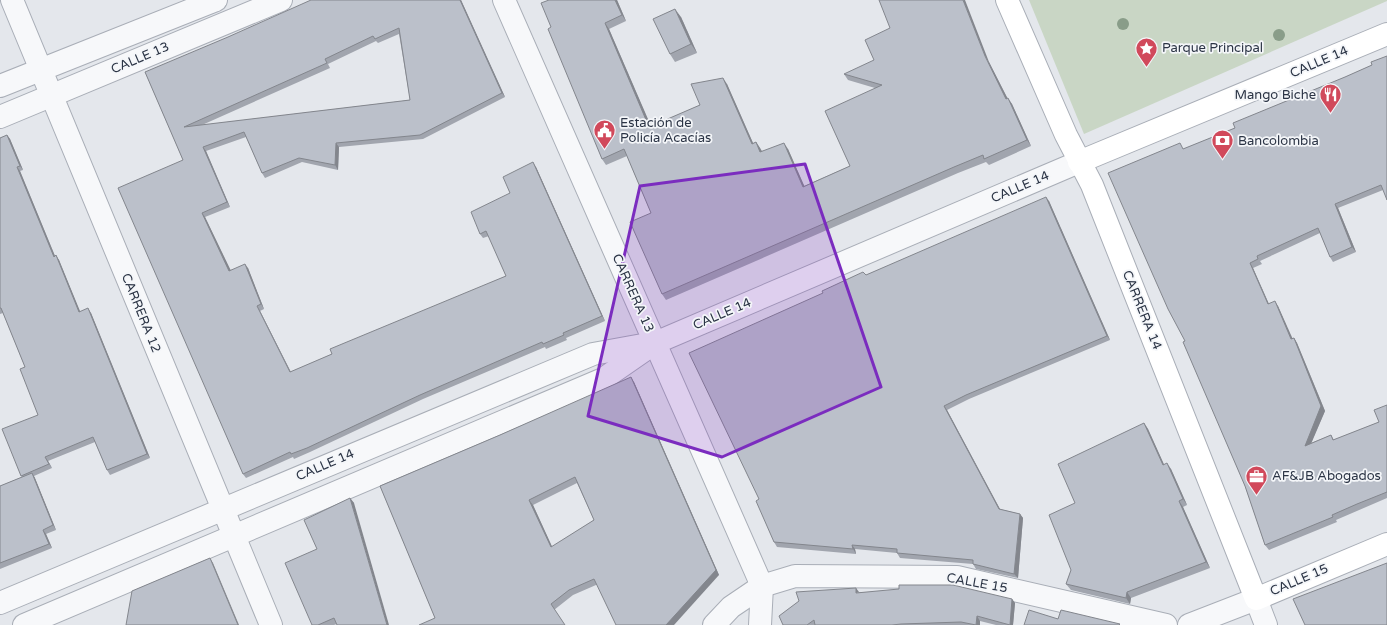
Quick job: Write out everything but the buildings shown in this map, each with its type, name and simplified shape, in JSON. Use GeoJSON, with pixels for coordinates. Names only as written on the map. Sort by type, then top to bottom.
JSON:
{"type":"FeatureCollection","features":[{"type":"Feature","properties":{"kind":"street","name":"CARRERA 12"},"geometry":{"type":"LineString","coordinates":[[12,0],[270,625]]}},
{"type":"Feature","properties":{"kind":"street","name":"CALLE 13"},"geometry":{"type":"LineString","coordinates":[[0,86],[216,0]]}},
{"type":"Feature","properties":{"kind":"street","name":"CALLE 13"},"geometry":{"type":"LineString","coordinates":[[0,117],[281,0]]}},
{"type":"Feature","properties":{"kind":"street","name":"CARRERA 13"},"geometry":{"type":"LineString","coordinates":[[504,0],[762,586]]}},
{"type":"Feature","properties":{"kind":"street","name":"CARRERA 14"},"geometry":{"type":"LineString","coordinates":[[1007,0],[1079,162],[1092,185],[1266,625]]}},
{"type":"Feature","properties":{"kind":"street","name":"CALLE 14"},"geometry":{"type":"LineString","coordinates":[[24,625],[603,379],[655,343],[1079,162],[1387,34]]}},
{"type":"Feature","properties":{"kind":"street","name":"CALLE 14"},"geometry":{"type":"LineString","coordinates":[[0,603],[593,354],[655,343]]}},
{"type":"Feature","properties":{"kind":"street","name":"CALLE 15"},"geometry":{"type":"LineString","coordinates":[[1189,625],[1256,599],[1387,544]]}},
{"type":"Feature","properties":{"kind":"street","name":"CALLE 15"},"geometry":{"type":"LineString","coordinates":[[714,625],[731,607],[762,586],[795,576],[957,577],[1166,625]]}},
{"type":"Feature","properties":{"kind":"street"},"geometry":{"type":"LineString","coordinates":[[760,625],[762,586]]}},
{"type":"Feature","properties":{"kind":"highlighted area"},"geometry":{"type":"Polygon","coordinates":[[[805,164],[881,387],[722,457],[588,416],[640,186],[805,164]]]}},
{"type":"Feature","properties":{"kind":"green space","name":"Parque Principal"},"geometry":{"type":"Polygon","coordinates":[[[1029,0],[1387,0],[1387,1],[1084,134],[1029,0]]]}},
{"type":"Feature","properties":{"kind":"place","name":"Parque Principal"},"geometry":{"type":"Point","coordinates":[1146,68]}},
{"type":"Feature","properties":{"kind":"place","name":"Mango Biche"},"geometry":{"type":"Point","coordinates":[1331,114]}},
{"type":"Feature","properties":{"kind":"place","name":"Estación de Policía Acacías"},"geometry":{"type":"Point","coordinates":[604,150]}},
{"type":"Feature","properties":{"kind":"place","name":"Bancolombia"},"geometry":{"type":"Point","coordinates":[1223,160]}},
{"type":"Feature","properties":{"kind":"place","name":"AF&JB Abogados"},"geometry":{"type":"Point","coordinates":[1256,496]}}]}
